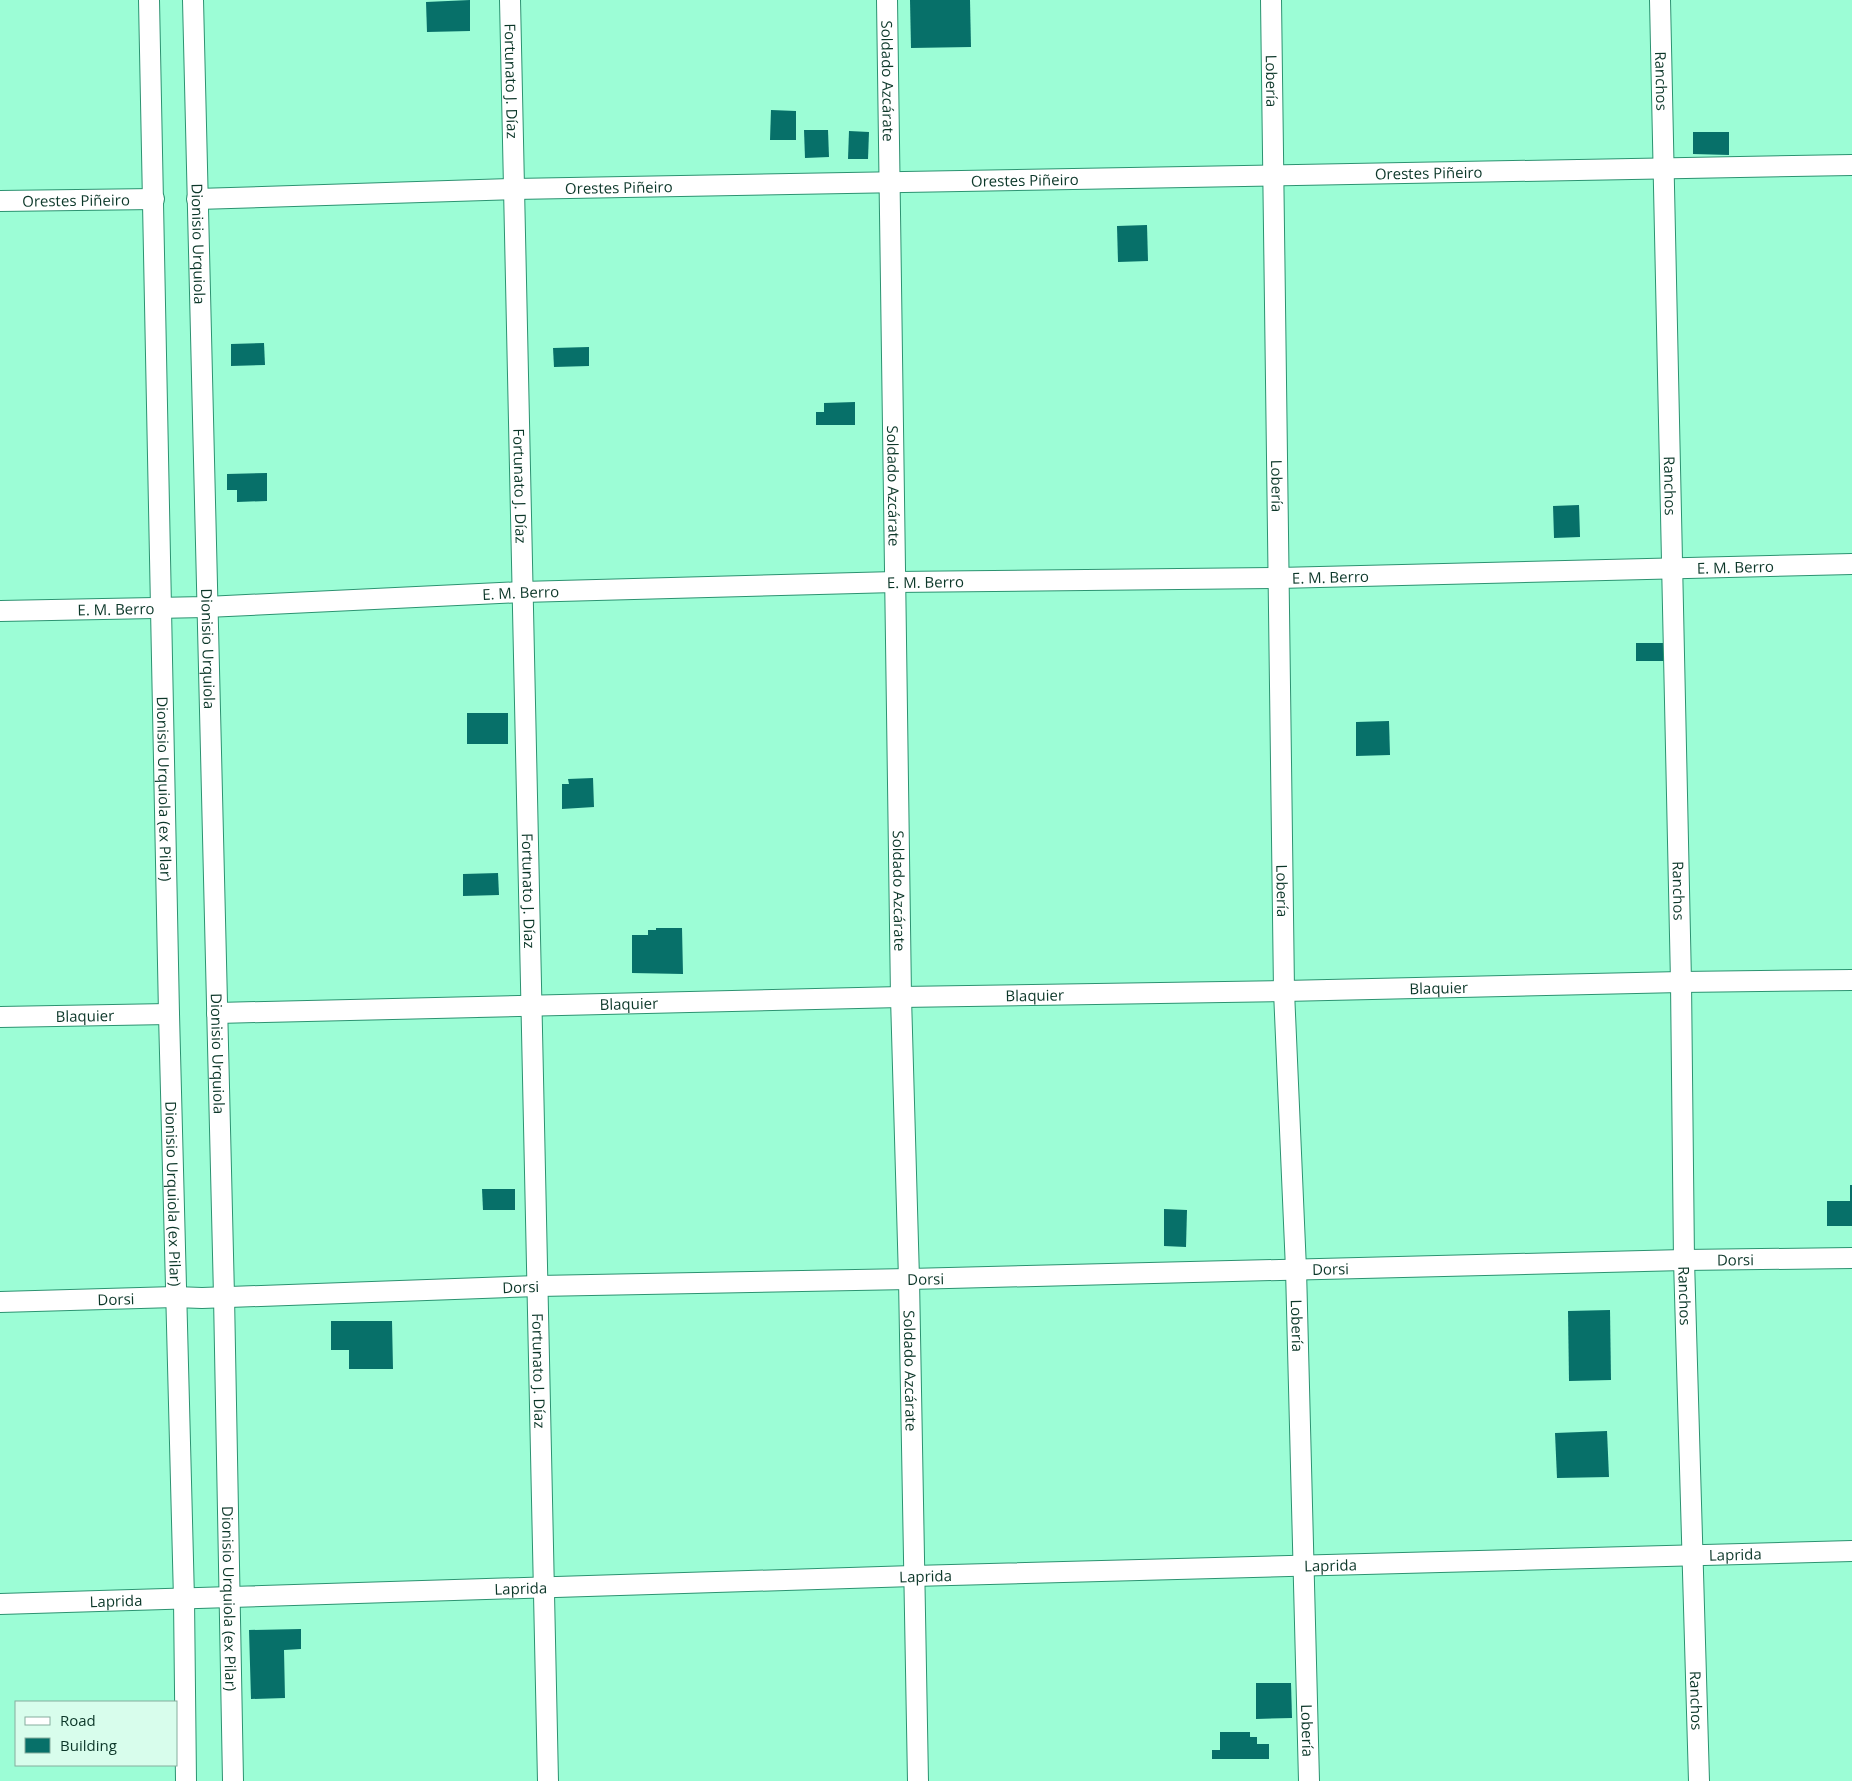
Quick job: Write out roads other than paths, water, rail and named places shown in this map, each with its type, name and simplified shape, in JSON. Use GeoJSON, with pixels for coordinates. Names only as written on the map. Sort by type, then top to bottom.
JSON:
{"type":"FeatureCollection","features":[{"type":"Feature","properties":{"kind":"street"},"geometry":{"type":"LineString","coordinates":[[150,0],[161,607]]}},
{"type":"Feature","properties":{"kind":"street","name":"Dionisio Urquiola"},"geometry":{"type":"LineString","coordinates":[[193,0],[206,607],[224,1296]]}},
{"type":"Feature","properties":{"kind":"street","name":"Fortunato J. Díaz"},"geometry":{"type":"LineString","coordinates":[[510,0],[522,592],[533,1005],[548,1781]]}},
{"type":"Feature","properties":{"kind":"street","name":"Soldado Azcárate"},"geometry":{"type":"LineString","coordinates":[[887,0],[888,182],[901,997],[909,1279],[918,1781]]}},
{"type":"Feature","properties":{"kind":"street","name":"Lobería"},"geometry":{"type":"LineString","coordinates":[[1271,0],[1284,991],[1296,1270],[1309,1781]]}},
{"type":"Feature","properties":{"kind":"street","name":"Ranchos"},"geometry":{"type":"LineString","coordinates":[[1660,0],[1681,982],[1684,1260],[1699,1781]]}},
{"type":"Feature","properties":{"kind":"street","name":"Orestes Piñeiro"},"geometry":{"type":"LineString","coordinates":[[197,199],[514,189],[1272,174],[1852,166]]}},
{"type":"Feature","properties":{"kind":"street","name":"Orestes Piñeiro"},"geometry":{"type":"LineString","coordinates":[[0,201],[154,199]]}},
{"type":"Feature","properties":{"kind":"street","name":"E. M. Berro"},"geometry":{"type":"LineString","coordinates":[[0,610],[206,607],[522,592],[895,582],[1278,578],[1852,564]]}},
{"type":"Feature","properties":{"kind":"street","name":"Dionisio Urquiola (ex Pilar)"},"geometry":{"type":"LineString","coordinates":[[161,607],[175,1297],[184,1599],[186,1781]]}},
{"type":"Feature","properties":{"kind":"street","name":"Blaquier"},"geometry":{"type":"LineString","coordinates":[[216,1012],[901,997],[1852,980]]}},
{"type":"Feature","properties":{"kind":"street","name":"Blaquier"},"geometry":{"type":"LineString","coordinates":[[0,1017],[169,1014]]}},
{"type":"Feature","properties":{"kind":"street","name":"Dorsi"},"geometry":{"type":"LineString","coordinates":[[0,1302],[175,1297],[202,1298],[538,1286],[1684,1260],[1852,1258]]}},
{"type":"Feature","properties":{"kind":"street","name":"Dionisio Urquiola (ex Pilar)"},"geometry":{"type":"LineString","coordinates":[[224,1296],[233,1781]]}},
{"type":"Feature","properties":{"kind":"street","name":"Laprida"},"geometry":{"type":"LineString","coordinates":[[0,1604],[914,1576],[1852,1552]]}}]}
